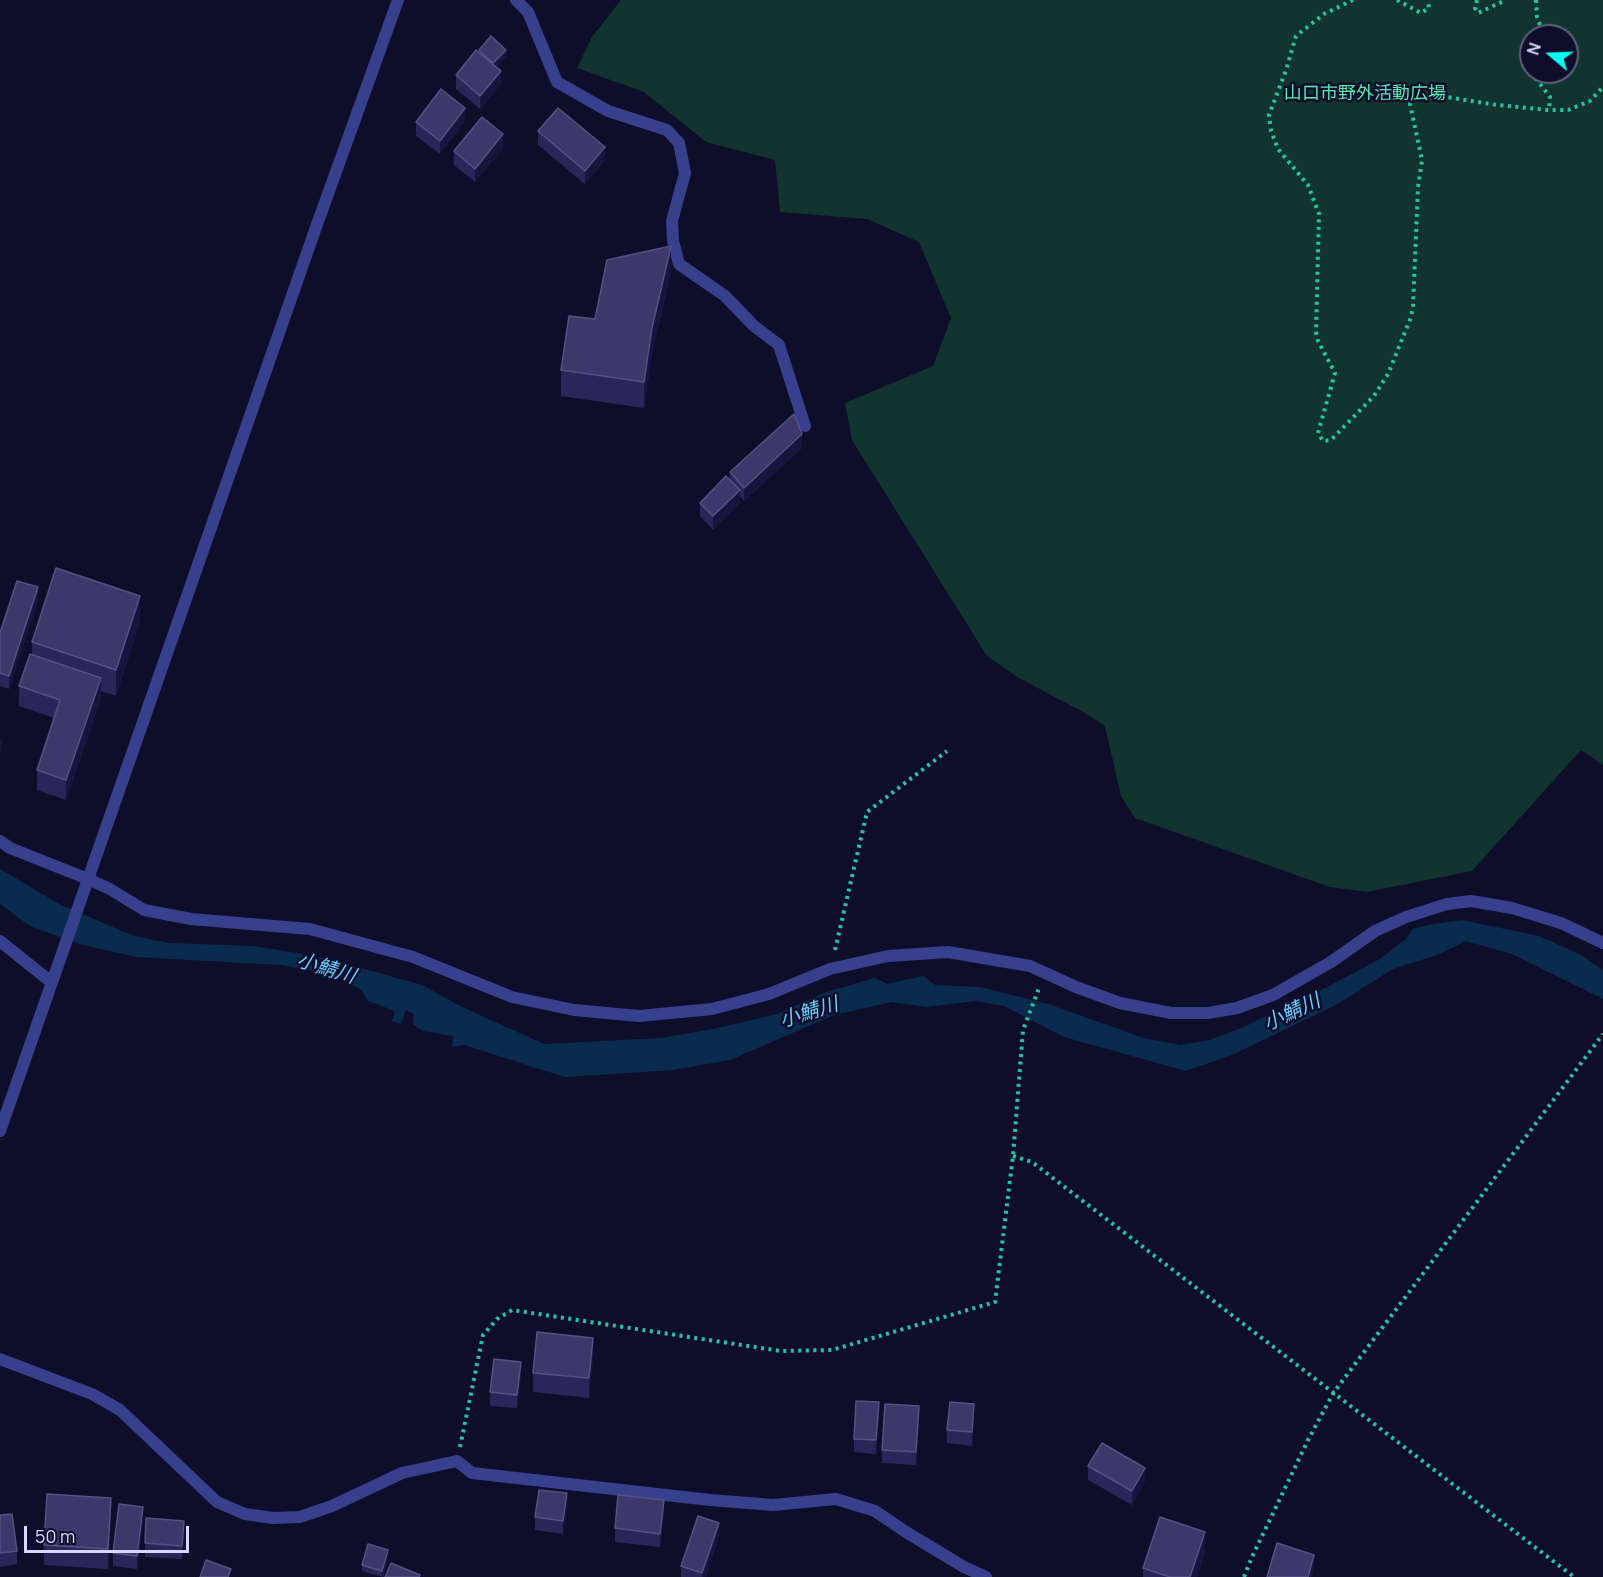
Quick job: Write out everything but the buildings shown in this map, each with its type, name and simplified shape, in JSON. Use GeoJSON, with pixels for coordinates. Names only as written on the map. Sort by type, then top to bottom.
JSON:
{"type":"FeatureCollection","features":[{"type":"Feature","properties":{"kind":"street"},"geometry":{"type":"LineString","coordinates":[[0,1131],[315,230],[398,0]]}},
{"type":"Feature","properties":{"kind":"street"},"geometry":{"type":"LineString","coordinates":[[516,0],[528,12],[557,82],[608,111],[667,130],[679,143],[686,173],[672,221],[673,241],[679,264],[725,296],[754,326],[779,345],[805,426]]}},
{"type":"Feature","properties":{"kind":"street"},"geometry":{"type":"LineString","coordinates":[[0,841],[10,848],[110,889],[144,910],[191,919],[310,929],[414,957],[513,997],[574,1010],[639,1017],[712,1009],[769,994],[830,969],[888,956],[948,952],[1030,966],[1043,976],[1120,1003],[1171,1013],[1208,1014],[1237,1008],[1273,995],[1331,962],[1375,931],[1406,917],[1447,904],[1471,901],[1512,908],[1561,923],[1603,943]]}},
{"type":"Feature","properties":{"kind":"street"},"geometry":{"type":"LineString","coordinates":[[0,940],[51,982]]}},
{"type":"Feature","properties":{"kind":"street"},"geometry":{"type":"LineString","coordinates":[[0,1359],[92,1394],[120,1410],[217,1502],[244,1514],[273,1518],[300,1516],[332,1506],[402,1473],[457,1461],[472,1473],[710,1500],[773,1505],[836,1499],[875,1511],[964,1567],[986,1577]]}},
{"type":"Feature","properties":{"kind":"path"},"geometry":{"type":"LineString","coordinates":[[1353,0],[1324,14],[1296,36],[1269,115],[1271,131],[1278,149],[1308,185],[1319,214],[1316,332],[1318,341],[1335,373],[1318,433],[1323,441],[1331,440],[1374,396],[1388,374],[1411,317],[1418,187],[1422,160],[1410,104],[1415,96],[1440,96],[1497,105],[1568,110],[1590,101],[1603,87]]}},
{"type":"Feature","properties":{"kind":"path"},"geometry":{"type":"LineString","coordinates":[[1396,0],[1421,13],[1429,8],[1428,0]]}},
{"type":"Feature","properties":{"kind":"path"},"geometry":{"type":"LineString","coordinates":[[1477,0],[1475,8],[1478,13],[1506,0]]}},
{"type":"Feature","properties":{"kind":"path"},"geometry":{"type":"LineString","coordinates":[[1536,0],[1540,24]]}},
{"type":"Feature","properties":{"kind":"path"},"geometry":{"type":"LineString","coordinates":[[1540,84],[1550,98],[1549,110]]}},
{"type":"Feature","properties":{"kind":"path"},"geometry":{"type":"LineString","coordinates":[[830,969],[867,812],[946,752]]}},
{"type":"Feature","properties":{"kind":"path"},"geometry":{"type":"LineString","coordinates":[[457,1461],[483,1335],[497,1319],[512,1310],[781,1351],[832,1350],[995,1302],[1013,1156],[1023,1030],[1043,976]]}},
{"type":"Feature","properties":{"kind":"path"},"geometry":{"type":"LineString","coordinates":[[1244,1577],[1334,1392],[1603,1034]]}},
{"type":"Feature","properties":{"kind":"path"},"geometry":{"type":"LineString","coordinates":[[1013,1156],[1032,1162],[1574,1577]]}},
{"type":"Feature","properties":{"kind":"green space","name":"山口市野外活動広場"},"geometry":{"type":"Polygon","coordinates":[[[621,0],[1603,0],[1603,765],[1581,750],[1472,871],[1367,892],[1330,887],[1135,818],[1121,796],[1105,726],[1019,678],[987,656],[852,440],[845,403],[933,366],[951,318],[919,242],[867,219],[780,212],[775,160],[706,142],[644,92],[577,68],[592,37],[621,0]]]}},
{"type":"Feature","properties":{"kind":"water","name":"小鯖川"},"geometry":{"type":"Polygon","coordinates":[[[0,869],[61,905],[134,936],[169,943],[254,946],[309,955],[368,970],[422,985],[460,1006],[544,1044],[662,1038],[713,1029],[777,1014],[824,993],[874,978],[888,984],[923,976],[935,985],[980,987],[1048,1004],[1144,1038],[1180,1045],[1210,1040],[1244,1027],[1333,984],[1380,959],[1406,939],[1413,929],[1462,920],[1539,936],[1581,955],[1603,970],[1603,999],[1512,954],[1466,941],[1437,955],[1393,969],[1334,1006],[1234,1054],[1186,1071],[1064,1037],[1004,1006],[976,1001],[926,1007],[892,1002],[834,1015],[730,1060],[673,1070],[565,1077],[464,1045],[452,1047],[453,1036],[423,1031],[413,1024],[414,1014],[406,1010],[401,1024],[392,1021],[395,1011],[368,1001],[361,990],[330,973],[281,965],[136,957],[80,944],[30,926],[0,904],[0,869]]]}}]}
